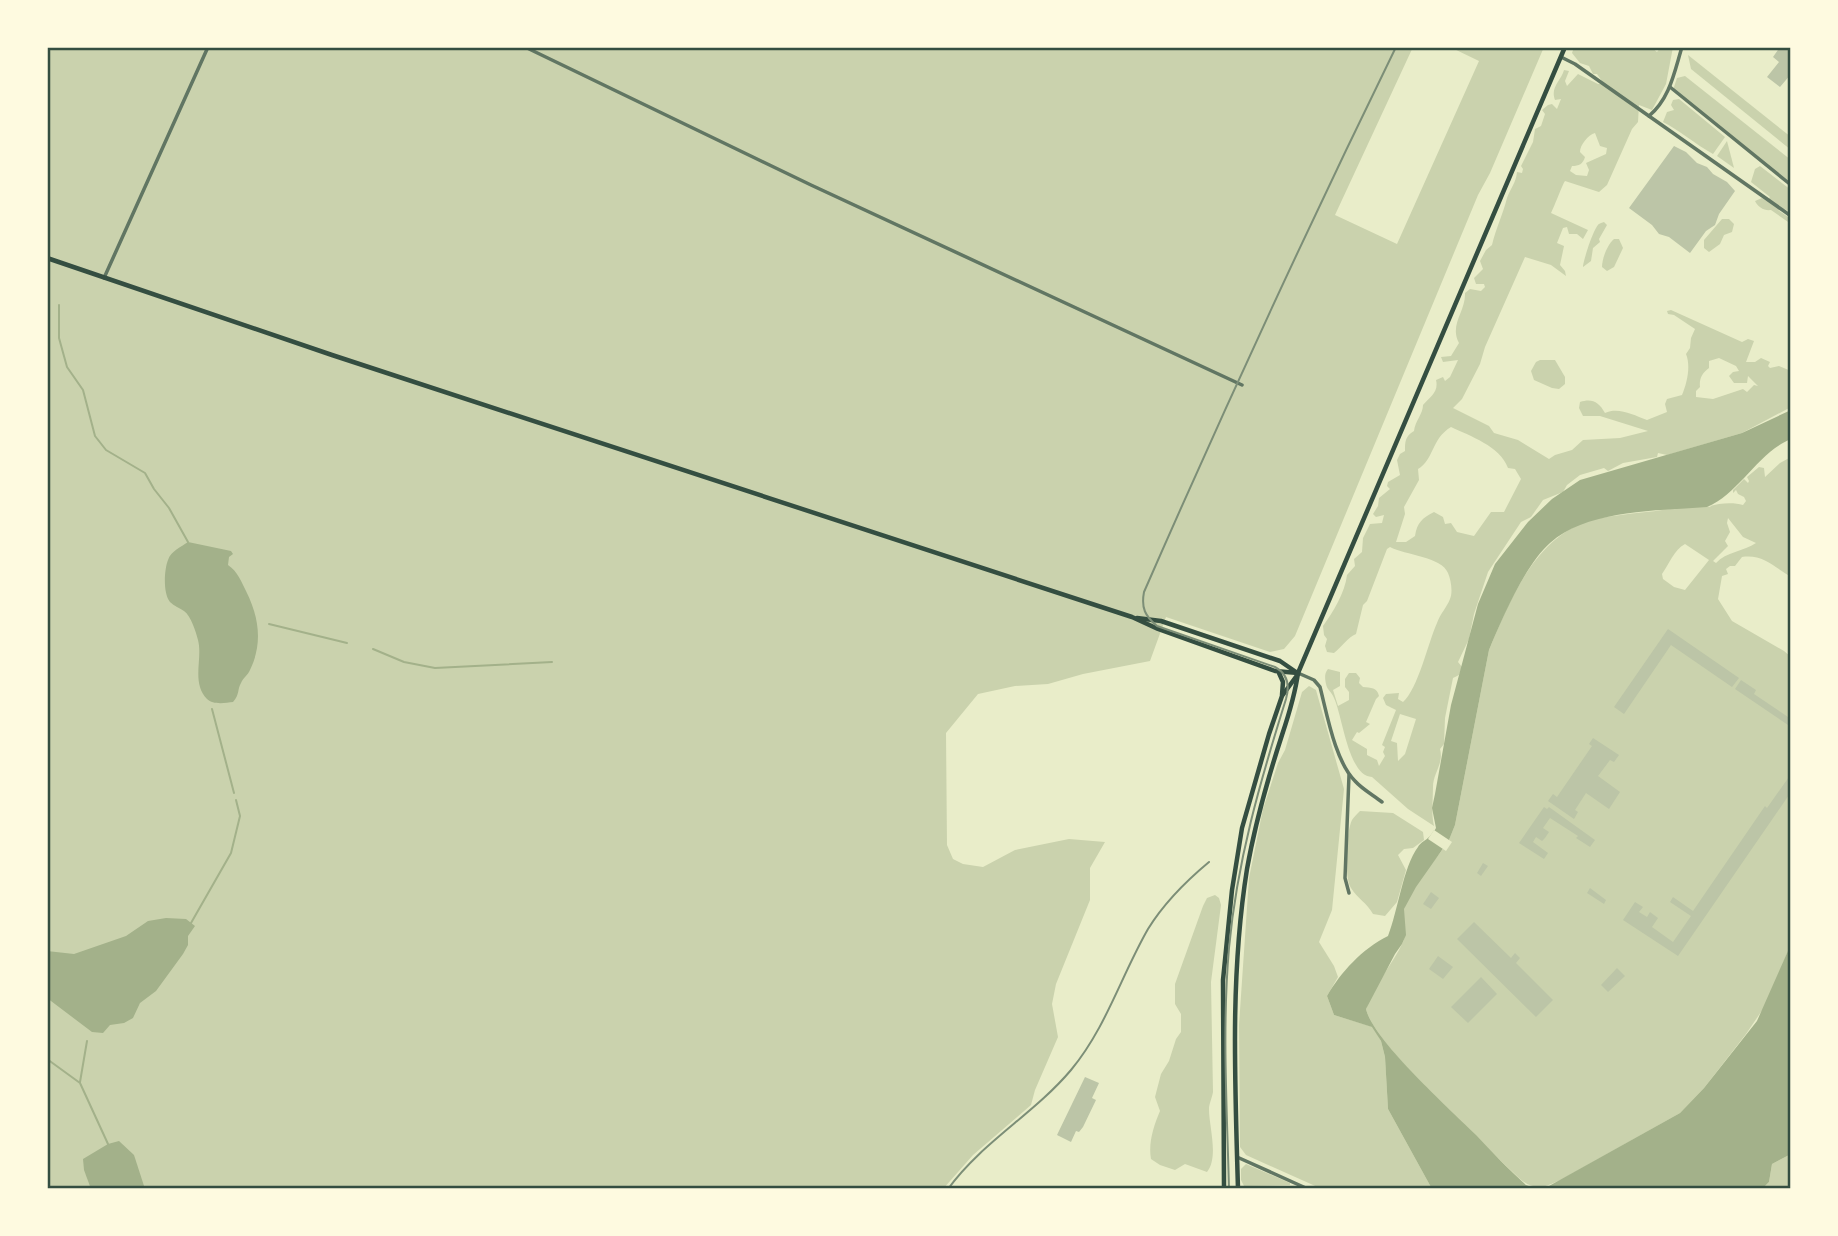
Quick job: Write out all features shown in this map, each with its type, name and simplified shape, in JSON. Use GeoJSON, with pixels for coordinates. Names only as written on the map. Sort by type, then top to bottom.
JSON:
{"type":"FeatureCollection","features":[{"type":"Feature","properties":{"kind":"main road"},"geometry":{"type":"LineString","coordinates":[[1282,696],[1298,673],[1565,47]]}},
{"type":"Feature","properties":{"kind":"main road"},"geometry":{"type":"LineString","coordinates":[[47,258],[1132,617],[1275,671],[1298,673]]}},
{"type":"Feature","properties":{"kind":"main road"},"geometry":{"type":"LineString","coordinates":[[1132,617],[1161,621],[1280,661],[1298,673]]}},
{"type":"Feature","properties":{"kind":"main road"},"geometry":{"type":"LineString","coordinates":[[1224,1189],[1223,980],[1232,890],[1242,828],[1282,696],[1282,679],[1275,671]]}},
{"type":"Feature","properties":{"kind":"main road"},"geometry":{"type":"LineString","coordinates":[[1238,1189],[1234,1026],[1242,909],[1256,830],[1295,701],[1298,673]]}},
{"type":"Feature","properties":{"kind":"street"},"geometry":{"type":"LineString","coordinates":[[104,278],[208,47]]}},
{"type":"Feature","properties":{"kind":"street"},"geometry":{"type":"LineString","coordinates":[[525,47],[811,185],[1242,385]]}},
{"type":"Feature","properties":{"kind":"street"},"geometry":{"type":"LineString","coordinates":[[1649,116],[1664,101],[1682,47]]}},
{"type":"Feature","properties":{"kind":"street"},"geometry":{"type":"LineString","coordinates":[[1560,57],[1575,64],[1791,216]]}},
{"type":"Feature","properties":{"kind":"street"},"geometry":{"type":"LineString","coordinates":[[1670,87],[1791,185]]}},
{"type":"Feature","properties":{"kind":"street"},"geometry":{"type":"LineString","coordinates":[[1298,673],[1318,683],[1337,747],[1348,773],[1354,781],[1382,802]]}},
{"type":"Feature","properties":{"kind":"street"},"geometry":{"type":"LineString","coordinates":[[1348,773],[1345,878],[1349,893]]}},
{"type":"Feature","properties":{"kind":"street"},"geometry":{"type":"LineString","coordinates":[[1237,1157],[1308,1189]]}},
{"type":"Feature","properties":{"kind":"shaded area"},"geometry":{"type":"Polygon","coordinates":[[[47,47],[1413,47],[1335,215],[1397,244],[1479,61],[1450,47],[1544,47],[1478,195],[1295,636],[1284,649],[1270,652],[1166,617],[1150,661],[1048,684],[1015,686],[978,694],[946,733],[947,845],[953,859],[963,864],[983,867],[1015,850],[1069,839],[1105,842],[1090,868],[1090,900],[1056,984],[1052,1004],[1058,1037],[1031,1105],[973,1155],[943,1189],[47,1189],[47,47]]]}},
{"type":"Feature","properties":{"kind":"shaded area"},"geometry":{"type":"Polygon","coordinates":[[[1574,47],[1651,47],[1657,52],[1661,47],[1673,47],[1666,84],[1652,110],[1639,105],[1638,122],[1632,129],[1607,185],[1599,192],[1565,181],[1564,183],[1551,213],[1588,230],[1583,239],[1577,234],[1569,234],[1567,227],[1563,228],[1557,243],[1564,246],[1560,265],[1566,276],[1551,265],[1525,257],[1480,364],[1462,399],[1453,408],[1489,426],[1494,433],[1518,440],[1549,459],[1572,450],[1583,440],[1620,438],[1648,431],[1600,416],[1583,416],[1579,408],[1580,402],[1592,401],[1605,413],[1621,411],[1647,420],[1667,412],[1667,399],[1682,395],[1684,390],[1688,369],[1686,354],[1695,329],[1668,314],[1667,311],[1671,310],[1742,342],[1748,339],[1754,341],[1746,362],[1755,362],[1761,358],[1770,362],[1770,368],[1779,366],[1791,371],[1791,407],[1742,433],[1667,455],[1658,453],[1657,457],[1623,463],[1608,471],[1604,468],[1580,475],[1567,485],[1563,492],[1543,500],[1531,517],[1521,522],[1488,572],[1469,639],[1458,662],[1462,667],[1459,675],[1453,678],[1445,718],[1444,744],[1440,749],[1441,759],[1433,782],[1434,826],[1408,809],[1357,767],[1325,676],[1328,669],[1340,672],[1340,686],[1333,690],[1338,706],[1349,700],[1345,679],[1349,673],[1356,673],[1363,687],[1377,691],[1379,696],[1366,722],[1370,724],[1357,732],[1352,740],[1367,749],[1367,755],[1377,760],[1379,766],[1385,756],[1385,747],[1382,745],[1396,710],[1386,705],[1383,698],[1386,694],[1399,693],[1398,699],[1403,702],[1413,687],[1438,620],[1451,596],[1448,573],[1439,563],[1390,547],[1363,605],[1356,634],[1334,653],[1327,652],[1323,626],[1341,595],[1347,575],[1355,566],[1354,559],[1362,552],[1363,538],[1370,524],[1382,523],[1384,515],[1376,517],[1373,514],[1379,498],[1390,489],[1388,482],[1400,475],[1397,460],[1405,451],[1406,440],[1414,431],[1423,405],[1435,391],[1436,380],[1443,377],[1445,381],[1450,377],[1458,360],[1443,362],[1441,357],[1451,356],[1459,343],[1456,330],[1465,293],[1470,289],[1481,291],[1485,287],[1484,284],[1476,284],[1474,278],[1483,269],[1480,261],[1492,245],[1517,172],[1522,173],[1521,166],[1533,142],[1535,129],[1541,126],[1545,114],[1542,110],[1552,104],[1557,109],[1561,99],[1555,100],[1554,91],[1564,70],[1569,71],[1565,81],[1567,86],[1578,74],[1598,84],[1604,84],[1589,66],[1580,63],[1572,53],[1574,47]],[[1595,133],[1580,149],[1585,157],[1583,161],[1572,166],[1570,171],[1576,175],[1587,176],[1589,170],[1586,163],[1606,154],[1607,148],[1600,146],[1595,133]],[[1719,358],[1709,361],[1709,368],[1702,376],[1696,397],[1713,399],[1743,389],[1747,392],[1754,385],[1758,386],[1748,376],[1747,383],[1734,383],[1729,376],[1739,371],[1736,366],[1719,358]],[[1451,427],[1444,432],[1427,460],[1418,469],[1419,480],[1404,507],[1405,514],[1396,542],[1406,542],[1415,536],[1421,521],[1434,512],[1443,517],[1445,524],[1451,523],[1457,532],[1474,536],[1491,512],[1504,512],[1521,479],[1515,469],[1508,468],[1504,460],[1484,443],[1451,427]],[[1400,714],[1391,741],[1397,743],[1398,761],[1405,754],[1416,719],[1400,714]]]}},
{"type":"Feature","properties":{"kind":"shaded area"},"geometry":{"type":"Polygon","coordinates":[[[1688,55],[1791,137],[1791,150],[1691,69],[1688,55]]]}},
{"type":"Feature","properties":{"kind":"shaded area"},"geometry":{"type":"Polygon","coordinates":[[[1685,76],[1791,160],[1791,184],[1673,90],[1677,78],[1685,76]]]}},
{"type":"Feature","properties":{"kind":"shaded area"},"geometry":{"type":"Polygon","coordinates":[[[1679,99],[1725,137],[1713,154],[1663,122],[1667,112],[1674,110],[1671,105],[1673,100],[1679,99]]]}},
{"type":"Feature","properties":{"kind":"shaded area"},"geometry":{"type":"Polygon","coordinates":[[[1727,141],[1734,168],[1717,156],[1727,141]]]}},
{"type":"Feature","properties":{"kind":"shaded area"},"geometry":{"type":"Polygon","coordinates":[[[1760,166],[1791,190],[1791,212],[1778,210],[1791,219],[1791,224],[1771,210],[1762,208],[1755,201],[1762,198],[1767,201],[1770,197],[1751,182],[1755,169],[1760,166]]]}},
{"type":"Feature","properties":{"kind":"shaded area"},"geometry":{"type":"Polygon","coordinates":[[[1722,219],[1729,219],[1734,224],[1732,232],[1724,235],[1720,244],[1709,252],[1704,248],[1704,240],[1722,219]]]}},
{"type":"Feature","properties":{"kind":"shaded area"},"geometry":{"type":"Polygon","coordinates":[[[1604,222],[1607,225],[1600,242],[1593,248],[1591,261],[1583,267],[1594,231],[1604,222]]]}},
{"type":"Feature","properties":{"kind":"shaded area"},"geometry":{"type":"Polygon","coordinates":[[[1614,239],[1619,239],[1623,248],[1614,267],[1607,271],[1602,267],[1603,260],[1614,239]]]}},
{"type":"Feature","properties":{"kind":"shaded area"},"geometry":{"type":"Polygon","coordinates":[[[1540,360],[1555,360],[1565,377],[1565,384],[1559,389],[1534,380],[1531,371],[1540,360]]]}},
{"type":"Feature","properties":{"kind":"shaded area"},"geometry":{"type":"Polygon","coordinates":[[[1791,410],[1791,439],[1768,454],[1719,501],[1707,507],[1646,511],[1584,524],[1550,543],[1532,565],[1515,593],[1489,650],[1455,825],[1449,840],[1404,909],[1406,935],[1366,1009],[1382,1038],[1397,1056],[1513,1173],[1526,1185],[1534,1188],[1549,1186],[1680,1113],[1704,1088],[1757,1021],[1791,944],[1791,1154],[1772,1164],[1769,1182],[1762,1189],[1432,1189],[1388,1109],[1385,1057],[1381,1041],[1372,1027],[1334,1015],[1327,996],[1353,962],[1369,947],[1388,936],[1413,856],[1420,844],[1436,828],[1432,808],[1451,705],[1478,604],[1495,564],[1528,522],[1552,499],[1580,480],[1742,433],[1791,410]]]}},
{"type":"Feature","properties":{"kind":"shaded area"},"geometry":{"type":"Polygon","coordinates":[[[1791,457],[1791,520],[1788,524],[1791,524],[1791,577],[1762,559],[1742,557],[1735,566],[1726,569],[1728,574],[1722,576],[1718,599],[1732,621],[1791,657],[1791,944],[1765,1006],[1704,1088],[1680,1113],[1560,1180],[1536,1187],[1519,1178],[1409,1070],[1374,1025],[1366,1009],[1403,942],[1406,902],[1420,878],[1443,849],[1428,839],[1434,830],[1449,840],[1455,825],[1489,650],[1515,593],[1538,557],[1569,530],[1588,521],[1687,507],[1735,503],[1743,505],[1746,501],[1744,497],[1736,490],[1733,493],[1733,490],[1744,479],[1748,483],[1747,477],[1759,467],[1764,468],[1765,477],[1791,457]],[[1728,518],[1730,532],[1725,541],[1728,546],[1713,561],[1716,563],[1725,556],[1756,543],[1743,537],[1728,518]],[[1685,544],[1675,553],[1662,574],[1663,579],[1674,587],[1685,590],[1709,560],[1685,544]]]}},
{"type":"Feature","properties":{"kind":"shaded area"},"geometry":{"type":"Polygon","coordinates":[[[188,542],[231,551],[233,554],[229,557],[228,565],[239,577],[254,611],[258,630],[257,650],[233,702],[212,702],[202,692],[198,678],[199,647],[195,629],[187,613],[170,602],[166,593],[165,576],[169,557],[188,542]]]}},
{"type":"Feature","properties":{"kind":"shaded area"},"geometry":{"type":"Polygon","coordinates":[[[1309,686],[1316,690],[1344,789],[1332,910],[1319,942],[1338,977],[1327,996],[1334,1015],[1373,1027],[1381,1041],[1385,1057],[1388,1109],[1432,1189],[1322,1189],[1246,1155],[1240,1147],[1239,1025],[1249,878],[1263,809],[1285,750],[1302,692],[1309,686]]]}},
{"type":"Feature","properties":{"kind":"shaded area"},"geometry":{"type":"Polygon","coordinates":[[[1360,811],[1393,813],[1423,832],[1424,840],[1413,848],[1404,849],[1398,855],[1406,870],[1397,902],[1385,916],[1373,914],[1353,892],[1349,882],[1348,834],[1352,820],[1360,811]]]}},
{"type":"Feature","properties":{"kind":"shaded area"},"geometry":{"type":"Polygon","coordinates":[[[1215,895],[1221,905],[1211,982],[1211,1166],[1207,1172],[1185,1164],[1175,1170],[1151,1159],[1151,1140],[1160,1111],[1155,1097],[1161,1074],[1181,1032],[1181,1014],[1175,1004],[1175,984],[1203,906],[1207,898],[1215,895]]]}},
{"type":"Feature","properties":{"kind":"shaded area"},"geometry":{"type":"Polygon","coordinates":[[[186,919],[195,926],[188,936],[188,945],[183,954],[156,991],[140,1003],[133,1018],[124,1023],[110,1025],[103,1033],[92,1032],[47,998],[47,951],[74,954],[126,936],[148,921],[186,919]]]}},
{"type":"Feature","properties":{"kind":"shaded area"},"geometry":{"type":"Polygon","coordinates":[[[119,1141],[134,1155],[145,1189],[91,1189],[83,1159],[108,1144],[119,1141]]]}},
{"type":"Feature","properties":{"kind":"shaded area"},"geometry":{"type":"Polygon","coordinates":[[[1791,1154],[1791,1189],[1762,1189],[1769,1182],[1772,1164],[1791,1154]]]}},
{"type":"Feature","properties":{"kind":"shaded area"},"geometry":{"type":"Polygon","coordinates":[[[1246,1164],[1290,1185],[1244,1186],[1241,1169],[1246,1164]]]}},
{"type":"Feature","properties":{"kind":"pier"},"geometry":{"type":"Polygon","coordinates":[[[1434,830],[1452,842],[1446,851],[1428,839],[1434,830]]]}},
{"type":"Feature","properties":{"kind":"building"},"geometry":{"type":"Polygon","coordinates":[[[1780,47],[1791,47],[1791,74],[1780,87],[1767,77],[1779,62],[1773,57],[1780,47]]]}},
{"type":"Feature","properties":{"kind":"building"},"geometry":{"type":"Polygon","coordinates":[[[1674,146],[1707,167],[1735,191],[1719,214],[1715,225],[1706,231],[1690,253],[1669,237],[1659,234],[1652,225],[1629,208],[1674,146]]]}},
{"type":"Feature","properties":{"kind":"building"},"geometry":{"type":"Polygon","coordinates":[[[1668,629],[1739,678],[1732,687],[1671,645],[1624,714],[1614,707],[1668,629]]]}},
{"type":"Feature","properties":{"kind":"building"},"geometry":{"type":"Polygon","coordinates":[[[1741,680],[1756,690],[1754,694],[1788,717],[1791,713],[1791,727],[1735,689],[1741,680]]]}},
{"type":"Feature","properties":{"kind":"building"},"geometry":{"type":"Polygon","coordinates":[[[1593,738],[1619,755],[1614,762],[1610,760],[1598,776],[1620,792],[1609,809],[1586,793],[1575,810],[1578,812],[1574,819],[1548,801],[1553,794],[1557,797],[1592,746],[1589,744],[1593,738]]]}},
{"type":"Feature","properties":{"kind":"building"},"geometry":{"type":"Polygon","coordinates":[[[1791,774],[1791,797],[1789,795],[1678,956],[1623,920],[1635,902],[1643,907],[1639,912],[1647,917],[1650,912],[1658,918],[1652,927],[1673,942],[1691,916],[1670,902],[1673,897],[1693,911],[1765,806],[1767,808],[1791,774]]]}},
{"type":"Feature","properties":{"kind":"building"},"geometry":{"type":"Polygon","coordinates":[[[1544,807],[1549,807],[1595,840],[1590,847],[1550,818],[1543,828],[1549,832],[1545,838],[1542,841],[1536,837],[1533,842],[1548,853],[1544,859],[1519,843],[1544,807]]]}},
{"type":"Feature","properties":{"kind":"building"},"geometry":{"type":"Polygon","coordinates":[[[1483,863],[1488,866],[1481,876],[1477,873],[1483,863]]]}},
{"type":"Feature","properties":{"kind":"building"},"geometry":{"type":"Polygon","coordinates":[[[1590,888],[1606,900],[1604,904],[1587,893],[1590,888]]]}},
{"type":"Feature","properties":{"kind":"building"},"geometry":{"type":"Polygon","coordinates":[[[1431,892],[1439,898],[1431,909],[1423,904],[1431,892]]]}},
{"type":"Feature","properties":{"kind":"building"},"geometry":{"type":"Polygon","coordinates":[[[1474,922],[1511,958],[1515,953],[1520,958],[1516,963],[1553,1000],[1536,1017],[1457,939],[1474,922]]]}},
{"type":"Feature","properties":{"kind":"building"},"geometry":{"type":"Polygon","coordinates":[[[1438,956],[1453,967],[1443,979],[1429,969],[1438,956]]]}},
{"type":"Feature","properties":{"kind":"building"},"geometry":{"type":"Polygon","coordinates":[[[1617,968],[1625,976],[1608,992],[1601,985],[1617,968]]]}},
{"type":"Feature","properties":{"kind":"building"},"geometry":{"type":"Polygon","coordinates":[[[1481,977],[1497,994],[1468,1023],[1451,1007],[1481,977]]]}},
{"type":"Feature","properties":{"kind":"building"},"geometry":{"type":"Polygon","coordinates":[[[1085,1077],[1099,1083],[1092,1098],[1096,1100],[1083,1127],[1079,1132],[1076,1131],[1071,1142],[1057,1135],[1085,1077]]]}},
{"type":"Feature","properties":{"kind":"waterway"},"geometry":{"type":"LineString","coordinates":[[59,305],[59,338],[67,367],[83,390],[95,436],[106,450],[145,473],[188,542]]}},
{"type":"Feature","properties":{"kind":"waterway"},"geometry":{"type":"LineString","coordinates":[[269,624],[347,643]]}},
{"type":"Feature","properties":{"kind":"waterway"},"geometry":{"type":"LineString","coordinates":[[373,649],[404,662],[435,668],[552,662]]}},
{"type":"Feature","properties":{"kind":"waterway"},"geometry":{"type":"LineString","coordinates":[[212,709],[234,793]]}},
{"type":"Feature","properties":{"kind":"waterway"},"geometry":{"type":"LineString","coordinates":[[191,923],[231,853],[240,816],[236,800]]}},
{"type":"Feature","properties":{"kind":"waterway"},"geometry":{"type":"LineString","coordinates":[[80,1082],[87,1041]]}},
{"type":"Feature","properties":{"kind":"waterway"},"geometry":{"type":"LineString","coordinates":[[47,1059],[80,1083],[108,1144]]}},
{"type":"Feature","properties":{"kind":"tram line"},"geometry":{"type":"LineString","coordinates":[[1229,1189],[1226,1068],[1229,948],[1238,884],[1251,822],[1288,685],[1283,673],[1275,667],[1157,626],[1145,611],[1144,592],[1267,318],[1396,47]]}},
{"type":"Feature","properties":{"kind":"railway"},"geometry":{"type":"LineString","coordinates":[[948,1189],[976,1157],[1041,1101],[1071,1070],[1094,1037],[1154,919],[1176,893],[1209,862]]}}]}
